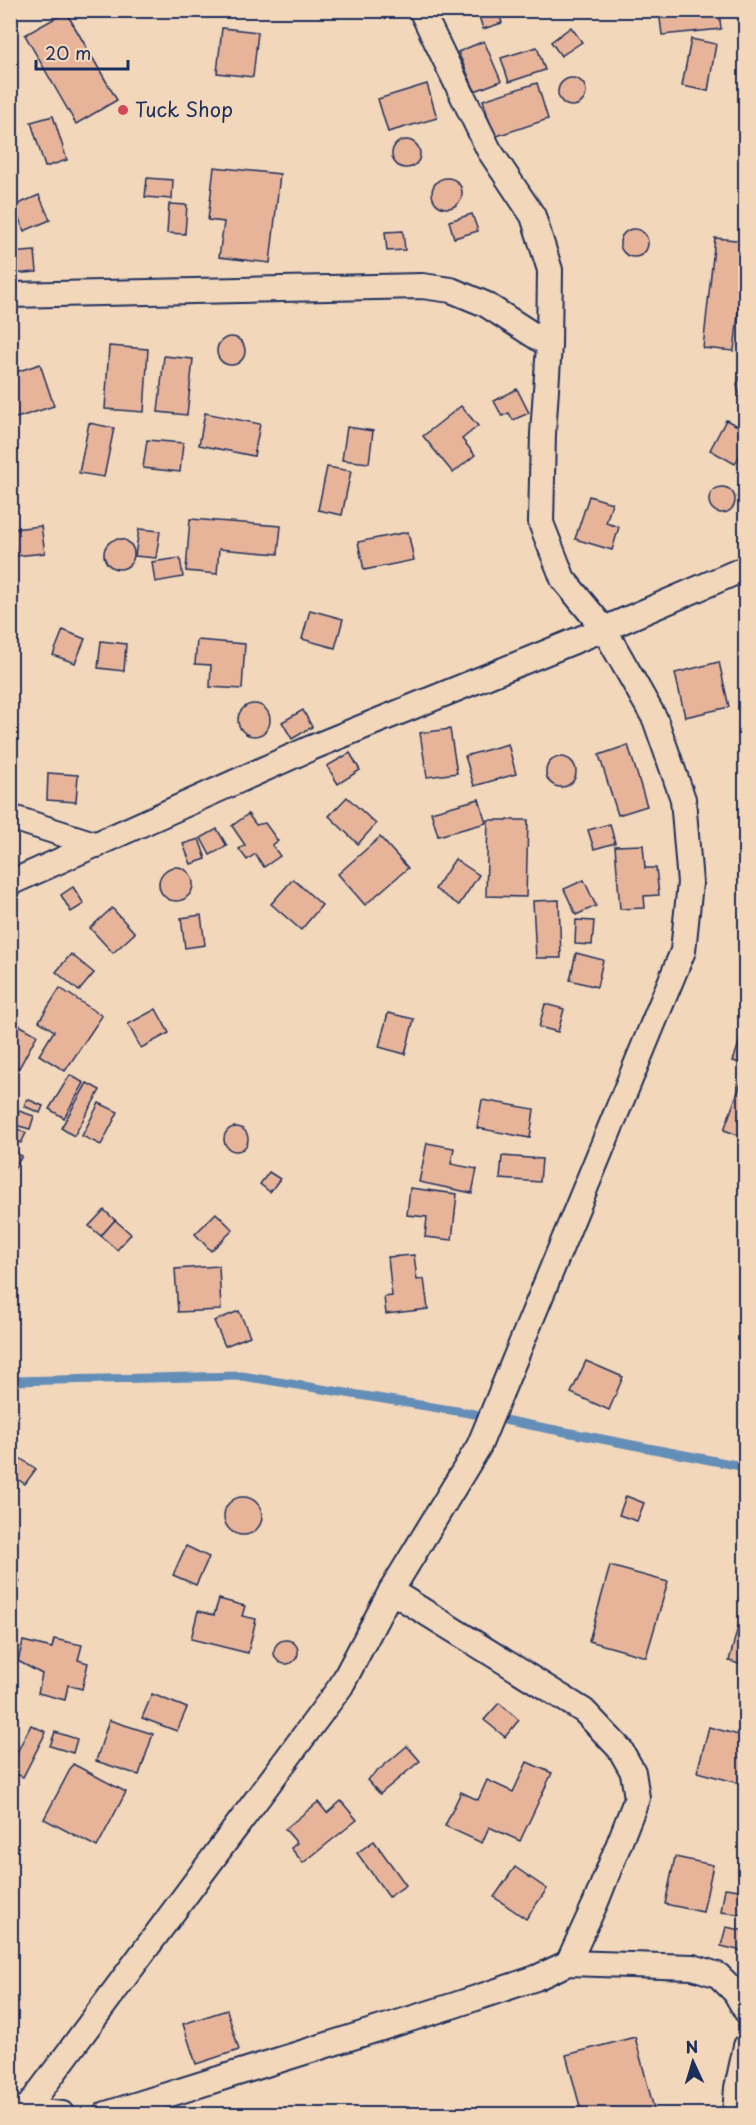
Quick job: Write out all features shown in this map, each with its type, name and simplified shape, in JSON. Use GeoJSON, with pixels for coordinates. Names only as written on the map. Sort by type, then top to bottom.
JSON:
{"type":"FeatureCollection","features":[{"type":"Feature","properties":{"kind":"street"},"geometry":{"type":"LineString","coordinates":[[19,2112],[341,1686],[391,1591],[479,1446],[683,951],[690,883],[683,799],[655,719],[604,628],[563,579],[542,523],[543,434],[549,345],[550,270],[533,216],[489,150],[421,10]]}},
{"type":"Feature","properties":{"kind":"street"},"geometry":{"type":"LineString","coordinates":[[10,295],[422,286],[452,290],[484,304],[549,345]]}},
{"type":"Feature","properties":{"kind":"street"},"geometry":{"type":"LineString","coordinates":[[10,883],[311,748],[746,568]]}},
{"type":"Feature","properties":{"kind":"street"},"geometry":{"type":"LineString","coordinates":[[10,817],[97,845]]}},
{"type":"Feature","properties":{"kind":"street"},"geometry":{"type":"LineString","coordinates":[[391,1591],[584,1711],[620,1749],[633,1772],[637,1798],[596,1902],[568,1963]]}},
{"type":"Feature","properties":{"kind":"street"},"geometry":{"type":"LineString","coordinates":[[106,2115],[455,2005],[536,1978],[568,1963],[693,1967],[718,1975],[735,1992],[746,2011]]}},
{"type":"Feature","properties":{"kind":"street"},"geometry":{"type":"LineString","coordinates":[[735,2115],[737,2088],[746,2046]]}},
{"type":"Feature","properties":{"kind":"street"},"geometry":{"type":"LineString","coordinates":[[19,2112],[62,2115]]}},
{"type":"Feature","properties":{"kind":"building"},"geometry":{"type":"Polygon","coordinates":[[[477,10],[498,10],[502,23],[483,29],[477,10]]]}},
{"type":"Feature","properties":{"kind":"building"},"geometry":{"type":"Polygon","coordinates":[[[659,10],[719,10],[721,29],[662,35],[659,10]]]}},
{"type":"Feature","properties":{"kind":"building"},"geometry":{"type":"Polygon","coordinates":[[[66,12],[117,100],[76,124],[25,35],[66,12]]]}},
{"type":"Feature","properties":{"kind":"building"},"geometry":{"type":"Polygon","coordinates":[[[571,27],[582,42],[561,56],[551,42],[571,27]]]}},
{"type":"Feature","properties":{"kind":"building"},"geometry":{"type":"Polygon","coordinates":[[[222,28],[258,32],[253,77],[217,73],[222,28]]]}},
{"type":"Feature","properties":{"kind":"building"},"geometry":{"type":"Polygon","coordinates":[[[691,39],[716,44],[708,91],[682,86],[691,39]]]}},
{"type":"Feature","properties":{"kind":"building"},"geometry":{"type":"Polygon","coordinates":[[[484,41],[501,81],[475,91],[458,52],[484,41]]]}},
{"type":"Feature","properties":{"kind":"building"},"geometry":{"type":"Polygon","coordinates":[[[537,47],[545,70],[509,82],[501,58],[537,47]]]}},
{"type":"Feature","properties":{"kind":"building"},"geometry":{"type":"Polygon","coordinates":[[[572,78],[582,82],[586,92],[582,102],[572,106],[562,102],[558,92],[562,82],[572,78]]]}},
{"type":"Feature","properties":{"kind":"building"},"geometry":{"type":"Polygon","coordinates":[[[537,83],[548,119],[494,137],[483,100],[537,83]]]}},
{"type":"Feature","properties":{"kind":"building"},"geometry":{"type":"Polygon","coordinates":[[[427,84],[437,118],[388,132],[378,99],[427,84]]]}},
{"type":"Feature","properties":{"kind":"building"},"geometry":{"type":"Polygon","coordinates":[[[53,116],[67,160],[45,167],[31,122],[53,116]]]}},
{"type":"Feature","properties":{"kind":"building"},"geometry":{"type":"Polygon","coordinates":[[[406,140],[416,144],[420,154],[416,164],[406,168],[396,164],[392,154],[396,144],[406,140]]]}},
{"type":"Feature","properties":{"kind":"building"},"geometry":{"type":"Polygon","coordinates":[[[214,167],[280,174],[270,263],[219,257],[224,222],[208,220],[214,167]]]}},
{"type":"Feature","properties":{"kind":"building"},"geometry":{"type":"Polygon","coordinates":[[[147,178],[173,180],[172,199],[145,197],[147,178]]]}},
{"type":"Feature","properties":{"kind":"building"},"geometry":{"type":"Polygon","coordinates":[[[447,178],[458,182],[462,193],[458,204],[447,208],[436,204],[432,193],[436,182],[447,178]]]}},
{"type":"Feature","properties":{"kind":"building"},"geometry":{"type":"Polygon","coordinates":[[[39,195],[50,220],[24,231],[14,206],[39,195]]]}},
{"type":"Feature","properties":{"kind":"building"},"geometry":{"type":"Polygon","coordinates":[[[169,204],[187,205],[185,234],[167,233],[169,204]]]}},
{"type":"Feature","properties":{"kind":"building"},"geometry":{"type":"Polygon","coordinates":[[[472,214],[478,231],[454,238],[449,221],[472,214]]]}},
{"type":"Feature","properties":{"kind":"building"},"geometry":{"type":"Polygon","coordinates":[[[634,229],[644,233],[648,243],[644,253],[634,257],[624,253],[620,243],[624,233],[634,229]]]}},
{"type":"Feature","properties":{"kind":"building"},"geometry":{"type":"Polygon","coordinates":[[[403,231],[405,250],[387,251],[385,232],[403,231]]]}},
{"type":"Feature","properties":{"kind":"building"},"geometry":{"type":"Polygon","coordinates":[[[715,238],[746,241],[734,351],[703,348],[715,238]]]}},
{"type":"Feature","properties":{"kind":"building"},"geometry":{"type":"Polygon","coordinates":[[[35,251],[37,272],[10,274],[10,253],[35,251]]]}},
{"type":"Feature","properties":{"kind":"building"},"geometry":{"type":"Polygon","coordinates":[[[231,337],[241,341],[245,351],[241,361],[231,365],[221,361],[217,351],[221,341],[231,337]]]}},
{"type":"Feature","properties":{"kind":"building"},"geometry":{"type":"Polygon","coordinates":[[[109,346],[148,349],[144,412],[105,409],[109,346]]]}},
{"type":"Feature","properties":{"kind":"building"},"geometry":{"type":"Polygon","coordinates":[[[164,356],[193,359],[187,415],[158,412],[164,356]]]}},
{"type":"Feature","properties":{"kind":"building"},"geometry":{"type":"Polygon","coordinates":[[[40,364],[54,406],[10,420],[10,374],[40,364]]]}},
{"type":"Feature","properties":{"kind":"building"},"geometry":{"type":"Polygon","coordinates":[[[745,373],[746,398],[739,393],[737,384],[745,373]]]}},
{"type":"Feature","properties":{"kind":"building"},"geometry":{"type":"Polygon","coordinates":[[[517,389],[529,413],[513,420],[509,413],[502,416],[494,401],[517,389]]]}},
{"type":"Feature","properties":{"kind":"building"},"geometry":{"type":"Polygon","coordinates":[[[461,406],[478,426],[462,439],[475,455],[453,473],[423,436],[461,406]]]}},
{"type":"Feature","properties":{"kind":"building"},"geometry":{"type":"Polygon","coordinates":[[[205,413],[260,424],[254,456],[199,445],[205,413]]]}},
{"type":"Feature","properties":{"kind":"building"},"geometry":{"type":"Polygon","coordinates":[[[726,420],[746,430],[746,444],[735,464],[710,450],[726,420]]]}},
{"type":"Feature","properties":{"kind":"building"},"geometry":{"type":"Polygon","coordinates":[[[89,423],[114,428],[104,477],[79,473],[89,423]]]}},
{"type":"Feature","properties":{"kind":"building"},"geometry":{"type":"Polygon","coordinates":[[[347,427],[373,431],[369,463],[342,460],[347,427]]]}},
{"type":"Feature","properties":{"kind":"building"},"geometry":{"type":"Polygon","coordinates":[[[147,440],[183,443],[180,472],[143,468],[147,440]]]}},
{"type":"Feature","properties":{"kind":"building"},"geometry":{"type":"Polygon","coordinates":[[[327,467],[351,471],[342,515],[318,510],[327,467]]]}},
{"type":"Feature","properties":{"kind":"building"},"geometry":{"type":"Polygon","coordinates":[[[722,487],[731,491],[735,500],[731,509],[722,513],[713,509],[709,500],[713,491],[722,487]]]}},
{"type":"Feature","properties":{"kind":"building"},"geometry":{"type":"Polygon","coordinates":[[[589,496],[612,503],[606,523],[619,527],[612,550],[575,539],[589,496]]]}},
{"type":"Feature","properties":{"kind":"building"},"geometry":{"type":"Polygon","coordinates":[[[190,519],[281,526],[278,554],[219,549],[217,574],[186,571],[190,519]]]}},
{"type":"Feature","properties":{"kind":"building"},"geometry":{"type":"Polygon","coordinates":[[[41,526],[45,553],[16,556],[13,529],[41,526]]]}},
{"type":"Feature","properties":{"kind":"building"},"geometry":{"type":"Polygon","coordinates":[[[139,529],[160,531],[156,558],[135,556],[139,529]]]}},
{"type":"Feature","properties":{"kind":"building"},"geometry":{"type":"Polygon","coordinates":[[[408,532],[414,560],[364,570],[358,542],[408,532]]]}},
{"type":"Feature","properties":{"kind":"building"},"geometry":{"type":"Polygon","coordinates":[[[119,539],[129,544],[134,554],[129,564],[119,569],[109,564],[104,554],[109,544],[119,539]]]}},
{"type":"Feature","properties":{"kind":"building"},"geometry":{"type":"Polygon","coordinates":[[[180,558],[183,577],[155,582],[152,562],[180,558]]]}},
{"type":"Feature","properties":{"kind":"building"},"geometry":{"type":"Polygon","coordinates":[[[310,610],[343,619],[335,648],[302,639],[310,610]]]}},
{"type":"Feature","properties":{"kind":"building"},"geometry":{"type":"Polygon","coordinates":[[[63,630],[85,639],[75,663],[53,655],[63,630]]]}},
{"type":"Feature","properties":{"kind":"building"},"geometry":{"type":"Polygon","coordinates":[[[197,640],[245,644],[242,689],[210,687],[211,665],[195,664],[197,640]]]}},
{"type":"Feature","properties":{"kind":"building"},"geometry":{"type":"Polygon","coordinates":[[[101,641],[126,644],[124,671],[98,668],[101,641]]]}},
{"type":"Feature","properties":{"kind":"building"},"geometry":{"type":"Polygon","coordinates":[[[719,662],[729,707],[685,717],[675,673],[719,662]]]}},
{"type":"Feature","properties":{"kind":"building"},"geometry":{"type":"Polygon","coordinates":[[[254,704],[265,709],[270,720],[265,731],[254,736],[243,731],[238,720],[243,709],[254,704]]]}},
{"type":"Feature","properties":{"kind":"building"},"geometry":{"type":"Polygon","coordinates":[[[303,710],[312,727],[292,739],[282,722],[303,710]]]}},
{"type":"Feature","properties":{"kind":"building"},"geometry":{"type":"Polygon","coordinates":[[[450,729],[457,773],[427,777],[420,733],[450,729]]]}},
{"type":"Feature","properties":{"kind":"building"},"geometry":{"type":"Polygon","coordinates":[[[508,744],[516,774],[474,786],[465,756],[508,744]]]}},
{"type":"Feature","properties":{"kind":"building"},"geometry":{"type":"Polygon","coordinates":[[[628,745],[647,806],[618,815],[599,755],[628,745]]]}},
{"type":"Feature","properties":{"kind":"building"},"geometry":{"type":"Polygon","coordinates":[[[350,753],[360,770],[338,784],[327,766],[350,753]]]}},
{"type":"Feature","properties":{"kind":"building"},"geometry":{"type":"Polygon","coordinates":[[[561,757],[567,758],[575,766],[575,778],[567,786],[561,787],[555,786],[547,778],[546,772],[547,766],[555,758],[561,757]]]}},
{"type":"Feature","properties":{"kind":"building"},"geometry":{"type":"Polygon","coordinates":[[[48,773],[78,775],[76,802],[47,800],[48,773]]]}},
{"type":"Feature","properties":{"kind":"building"},"geometry":{"type":"Polygon","coordinates":[[[347,797],[376,824],[358,844],[329,816],[347,797]]]}},
{"type":"Feature","properties":{"kind":"building"},"geometry":{"type":"Polygon","coordinates":[[[479,799],[486,823],[438,836],[431,812],[479,799]]]}},
{"type":"Feature","properties":{"kind":"building"},"geometry":{"type":"Polygon","coordinates":[[[248,814],[256,825],[265,823],[278,841],[272,845],[280,856],[264,867],[255,854],[247,860],[239,849],[245,845],[232,826],[248,814]]]}},
{"type":"Feature","properties":{"kind":"building"},"geometry":{"type":"Polygon","coordinates":[[[488,820],[528,820],[526,897],[486,896],[488,820]]]}},
{"type":"Feature","properties":{"kind":"building"},"geometry":{"type":"Polygon","coordinates":[[[610,824],[615,843],[594,849],[588,830],[610,824]]]}},
{"type":"Feature","properties":{"kind":"building"},"geometry":{"type":"Polygon","coordinates":[[[217,829],[227,846],[210,855],[201,838],[217,829]]]}},
{"type":"Feature","properties":{"kind":"building"},"geometry":{"type":"Polygon","coordinates":[[[380,837],[408,868],[365,905],[338,874],[380,837]]]}},
{"type":"Feature","properties":{"kind":"building"},"geometry":{"type":"Polygon","coordinates":[[[199,839],[206,859],[191,864],[183,844],[199,839]]]}},
{"type":"Feature","properties":{"kind":"building"},"geometry":{"type":"Polygon","coordinates":[[[643,845],[645,868],[656,868],[659,895],[644,896],[645,908],[620,909],[615,846],[643,845]]]}},
{"type":"Feature","properties":{"kind":"building"},"geometry":{"type":"Polygon","coordinates":[[[455,859],[479,875],[459,905],[435,889],[455,859]]]}},
{"type":"Feature","properties":{"kind":"building"},"geometry":{"type":"Polygon","coordinates":[[[176,867],[188,872],[193,884],[188,896],[176,901],[164,896],[159,884],[164,872],[176,867]]]}},
{"type":"Feature","properties":{"kind":"building"},"geometry":{"type":"Polygon","coordinates":[[[293,879],[322,905],[301,930],[271,904],[293,879]]]}},
{"type":"Feature","properties":{"kind":"building"},"geometry":{"type":"Polygon","coordinates":[[[584,880],[596,906],[576,915],[564,889],[584,880]]]}},
{"type":"Feature","properties":{"kind":"building"},"geometry":{"type":"Polygon","coordinates":[[[73,887],[84,904],[71,912],[61,895],[73,887]]]}},
{"type":"Feature","properties":{"kind":"building"},"geometry":{"type":"Polygon","coordinates":[[[559,900],[561,958],[536,958],[533,901],[559,900]]]}},
{"type":"Feature","properties":{"kind":"building"},"geometry":{"type":"Polygon","coordinates":[[[112,908],[135,933],[113,953],[90,928],[112,908]]]}},
{"type":"Feature","properties":{"kind":"building"},"geometry":{"type":"Polygon","coordinates":[[[201,915],[205,945],[185,948],[181,918],[201,915]]]}},
{"type":"Feature","properties":{"kind":"building"},"geometry":{"type":"Polygon","coordinates":[[[576,920],[594,921],[592,945],[575,944],[576,920]]]}},
{"type":"Feature","properties":{"kind":"building"},"geometry":{"type":"Polygon","coordinates":[[[576,953],[603,960],[597,987],[570,980],[576,953]]]}},
{"type":"Feature","properties":{"kind":"building"},"geometry":{"type":"Polygon","coordinates":[[[71,954],[94,973],[79,991],[56,972],[71,954]]]}},
{"type":"Feature","properties":{"kind":"building"},"geometry":{"type":"Polygon","coordinates":[[[60,988],[102,1016],[65,1071],[39,1055],[54,1031],[39,1021],[60,988]]]}},
{"type":"Feature","properties":{"kind":"building"},"geometry":{"type":"Polygon","coordinates":[[[545,1004],[564,1009],[558,1032],[539,1027],[545,1004]]]}},
{"type":"Feature","properties":{"kind":"building"},"geometry":{"type":"Polygon","coordinates":[[[156,1009],[169,1033],[141,1048],[128,1024],[156,1009]]]}},
{"type":"Feature","properties":{"kind":"building"},"geometry":{"type":"Polygon","coordinates":[[[388,1013],[414,1019],[405,1054],[379,1047],[388,1013]]]}},
{"type":"Feature","properties":{"kind":"building"},"geometry":{"type":"Polygon","coordinates":[[[10,1020],[37,1035],[19,1068],[10,1064],[10,1020]]]}},
{"type":"Feature","properties":{"kind":"building"},"geometry":{"type":"Polygon","coordinates":[[[741,1037],[746,1038],[746,1065],[733,1061],[741,1037]]]}},
{"type":"Feature","properties":{"kind":"building"},"geometry":{"type":"Polygon","coordinates":[[[746,1072],[746,1138],[724,1130],[746,1072]]]}},
{"type":"Feature","properties":{"kind":"building"},"geometry":{"type":"Polygon","coordinates":[[[70,1075],[84,1083],[64,1118],[49,1109],[70,1075]]]}},
{"type":"Feature","properties":{"kind":"building"},"geometry":{"type":"Polygon","coordinates":[[[87,1083],[100,1090],[74,1136],[61,1128],[87,1083]]]}},
{"type":"Feature","properties":{"kind":"building"},"geometry":{"type":"Polygon","coordinates":[[[27,1099],[43,1106],[40,1113],[24,1106],[27,1099]]]}},
{"type":"Feature","properties":{"kind":"building"},"geometry":{"type":"Polygon","coordinates":[[[482,1100],[534,1109],[530,1138],[477,1128],[482,1100]]]}},
{"type":"Feature","properties":{"kind":"building"},"geometry":{"type":"Polygon","coordinates":[[[99,1103],[118,1112],[101,1145],[82,1136],[99,1103]]]}},
{"type":"Feature","properties":{"kind":"building"},"geometry":{"type":"Polygon","coordinates":[[[19,1111],[34,1116],[30,1129],[15,1125],[19,1111]]]}},
{"type":"Feature","properties":{"kind":"building"},"geometry":{"type":"Polygon","coordinates":[[[13,1127],[26,1133],[21,1143],[10,1137],[13,1127]]]}},
{"type":"Feature","properties":{"kind":"building"},"geometry":{"type":"Polygon","coordinates":[[[236,1127],[245,1130],[248,1139],[245,1148],[236,1151],[227,1148],[224,1139],[227,1130],[236,1127]]]}},
{"type":"Feature","properties":{"kind":"building"},"geometry":{"type":"Polygon","coordinates":[[[427,1143],[454,1148],[451,1164],[477,1169],[472,1193],[419,1182],[427,1143]]]}},
{"type":"Feature","properties":{"kind":"building"},"geometry":{"type":"Polygon","coordinates":[[[10,1150],[22,1156],[10,1176],[10,1150]]]}},
{"type":"Feature","properties":{"kind":"building"},"geometry":{"type":"Polygon","coordinates":[[[502,1156],[542,1159],[540,1182],[500,1179],[502,1156]]]}},
{"type":"Feature","properties":{"kind":"building"},"geometry":{"type":"Polygon","coordinates":[[[269,1172],[280,1179],[270,1192],[260,1184],[269,1172]]]}},
{"type":"Feature","properties":{"kind":"building"},"geometry":{"type":"Polygon","coordinates":[[[410,1188],[457,1194],[452,1240],[425,1237],[427,1217],[407,1215],[410,1188]]]}},
{"type":"Feature","properties":{"kind":"building"},"geometry":{"type":"Polygon","coordinates":[[[104,1210],[115,1220],[101,1236],[89,1226],[104,1210]]]}},
{"type":"Feature","properties":{"kind":"building"},"geometry":{"type":"Polygon","coordinates":[[[216,1213],[233,1230],[211,1251],[195,1234],[216,1213]]]}},
{"type":"Feature","properties":{"kind":"building"},"geometry":{"type":"Polygon","coordinates":[[[115,1220],[131,1234],[117,1250],[101,1236],[115,1220]]]}},
{"type":"Feature","properties":{"kind":"building"},"geometry":{"type":"Polygon","coordinates":[[[414,1255],[417,1280],[424,1279],[428,1309],[386,1314],[384,1297],[392,1296],[388,1257],[414,1255]]]}},
{"type":"Feature","properties":{"kind":"building"},"geometry":{"type":"Polygon","coordinates":[[[219,1266],[221,1310],[178,1312],[175,1269],[219,1266]]]}},
{"type":"Feature","properties":{"kind":"building"},"geometry":{"type":"Polygon","coordinates":[[[239,1311],[250,1336],[225,1346],[214,1321],[239,1311]]]}},
{"type":"Feature","properties":{"kind":"building"},"geometry":{"type":"Polygon","coordinates":[[[586,1361],[623,1377],[609,1410],[571,1393],[586,1361]]]}},
{"type":"Feature","properties":{"kind":"building"},"geometry":{"type":"Polygon","coordinates":[[[11,1452],[36,1469],[25,1484],[10,1474],[11,1452]]]}},
{"type":"Feature","properties":{"kind":"building"},"geometry":{"type":"Polygon","coordinates":[[[626,1496],[644,1503],[637,1521],[619,1515],[626,1496]]]}},
{"type":"Feature","properties":{"kind":"building"},"geometry":{"type":"Polygon","coordinates":[[[243,1497],[257,1502],[262,1516],[257,1530],[243,1535],[229,1530],[224,1516],[229,1502],[243,1497]]]}},
{"type":"Feature","properties":{"kind":"building"},"geometry":{"type":"Polygon","coordinates":[[[186,1546],[209,1557],[196,1585],[173,1575],[186,1546]]]}},
{"type":"Feature","properties":{"kind":"building"},"geometry":{"type":"Polygon","coordinates":[[[12,1562],[20,1582],[10,1585],[10,1563],[12,1562]]]}},
{"type":"Feature","properties":{"kind":"building"},"geometry":{"type":"Polygon","coordinates":[[[610,1566],[668,1582],[646,1657],[589,1641],[610,1566]]]}},
{"type":"Feature","properties":{"kind":"building"},"geometry":{"type":"Polygon","coordinates":[[[219,1599],[245,1606],[242,1616],[256,1619],[248,1653],[191,1639],[198,1611],[214,1615],[219,1599]]]}},
{"type":"Feature","properties":{"kind":"building"},"geometry":{"type":"Polygon","coordinates":[[[739,1623],[746,1624],[746,1666],[729,1661],[739,1623]]]}},
{"type":"Feature","properties":{"kind":"building"},"geometry":{"type":"Polygon","coordinates":[[[54,1639],[82,1645],[78,1660],[88,1663],[82,1689],[68,1685],[65,1700],[38,1693],[42,1674],[18,1661],[23,1641],[52,1648],[54,1639]]]}},
{"type":"Feature","properties":{"kind":"building"},"geometry":{"type":"Polygon","coordinates":[[[286,1640],[295,1643],[298,1652],[295,1661],[286,1664],[277,1661],[274,1652],[277,1643],[286,1640]]]}},
{"type":"Feature","properties":{"kind":"building"},"geometry":{"type":"Polygon","coordinates":[[[152,1694],[187,1708],[177,1731],[142,1718],[152,1694]]]}},
{"type":"Feature","properties":{"kind":"building"},"geometry":{"type":"Polygon","coordinates":[[[499,1703],[519,1720],[505,1737],[484,1720],[499,1703]]]}},
{"type":"Feature","properties":{"kind":"building"},"geometry":{"type":"Polygon","coordinates":[[[109,1720],[153,1734],[139,1775],[96,1761],[109,1720]]]}},
{"type":"Feature","properties":{"kind":"building"},"geometry":{"type":"Polygon","coordinates":[[[31,1725],[46,1732],[23,1777],[10,1771],[10,1766],[31,1725]]]}},
{"type":"Feature","properties":{"kind":"building"},"geometry":{"type":"Polygon","coordinates":[[[709,1727],[746,1737],[746,1785],[697,1772],[709,1727]]]}},
{"type":"Feature","properties":{"kind":"building"},"geometry":{"type":"Polygon","coordinates":[[[55,1732],[77,1739],[73,1753],[50,1746],[55,1732]]]}},
{"type":"Feature","properties":{"kind":"building"},"geometry":{"type":"Polygon","coordinates":[[[407,1746],[420,1761],[380,1794],[367,1780],[407,1746]]]}},
{"type":"Feature","properties":{"kind":"building"},"geometry":{"type":"Polygon","coordinates":[[[527,1762],[552,1773],[520,1841],[489,1827],[482,1843],[445,1826],[461,1792],[478,1800],[487,1780],[513,1792],[527,1762]]]}},
{"type":"Feature","properties":{"kind":"building"},"geometry":{"type":"Polygon","coordinates":[[[73,1764],[126,1792],[97,1847],[44,1819],[73,1764]]]}},
{"type":"Feature","properties":{"kind":"building"},"geometry":{"type":"Polygon","coordinates":[[[341,1801],[357,1820],[303,1863],[291,1848],[297,1843],[285,1829],[318,1802],[327,1813],[341,1801]]]}},
{"type":"Feature","properties":{"kind":"building"},"geometry":{"type":"Polygon","coordinates":[[[374,1841],[406,1885],[389,1897],[357,1853],[374,1841]]]}},
{"type":"Feature","properties":{"kind":"building"},"geometry":{"type":"Polygon","coordinates":[[[675,1857],[713,1865],[703,1912],[665,1904],[675,1857]]]}},
{"type":"Feature","properties":{"kind":"building"},"geometry":{"type":"Polygon","coordinates":[[[515,1867],[547,1889],[526,1919],[494,1897],[515,1867]]]}},
{"type":"Feature","properties":{"kind":"building"},"geometry":{"type":"Polygon","coordinates":[[[725,1888],[746,1891],[746,1915],[721,1912],[725,1888]]]}},
{"type":"Feature","properties":{"kind":"building"},"geometry":{"type":"Polygon","coordinates":[[[726,1927],[746,1931],[746,1952],[721,1946],[726,1927]]]}},
{"type":"Feature","properties":{"kind":"building"},"geometry":{"type":"Polygon","coordinates":[[[227,2010],[239,2050],[196,2064],[183,2024],[227,2010]]]}},
{"type":"Feature","properties":{"kind":"building"},"geometry":{"type":"Polygon","coordinates":[[[635,2037],[654,2109],[631,2114],[582,2114],[566,2055],[635,2037]]]}},
{"type":"Feature","properties":{"kind":"waterway"},"geometry":{"type":"LineString","coordinates":[[10,1381],[242,1376],[475,1414]]}},
{"type":"Feature","properties":{"kind":"waterway"},"geometry":{"type":"LineString","coordinates":[[504,1420],[746,1467]]}},
{"type":"Feature","properties":{"kind":"place","name":"Tuck Shop"},"geometry":{"type":"Point","coordinates":[123,110]}}]}
